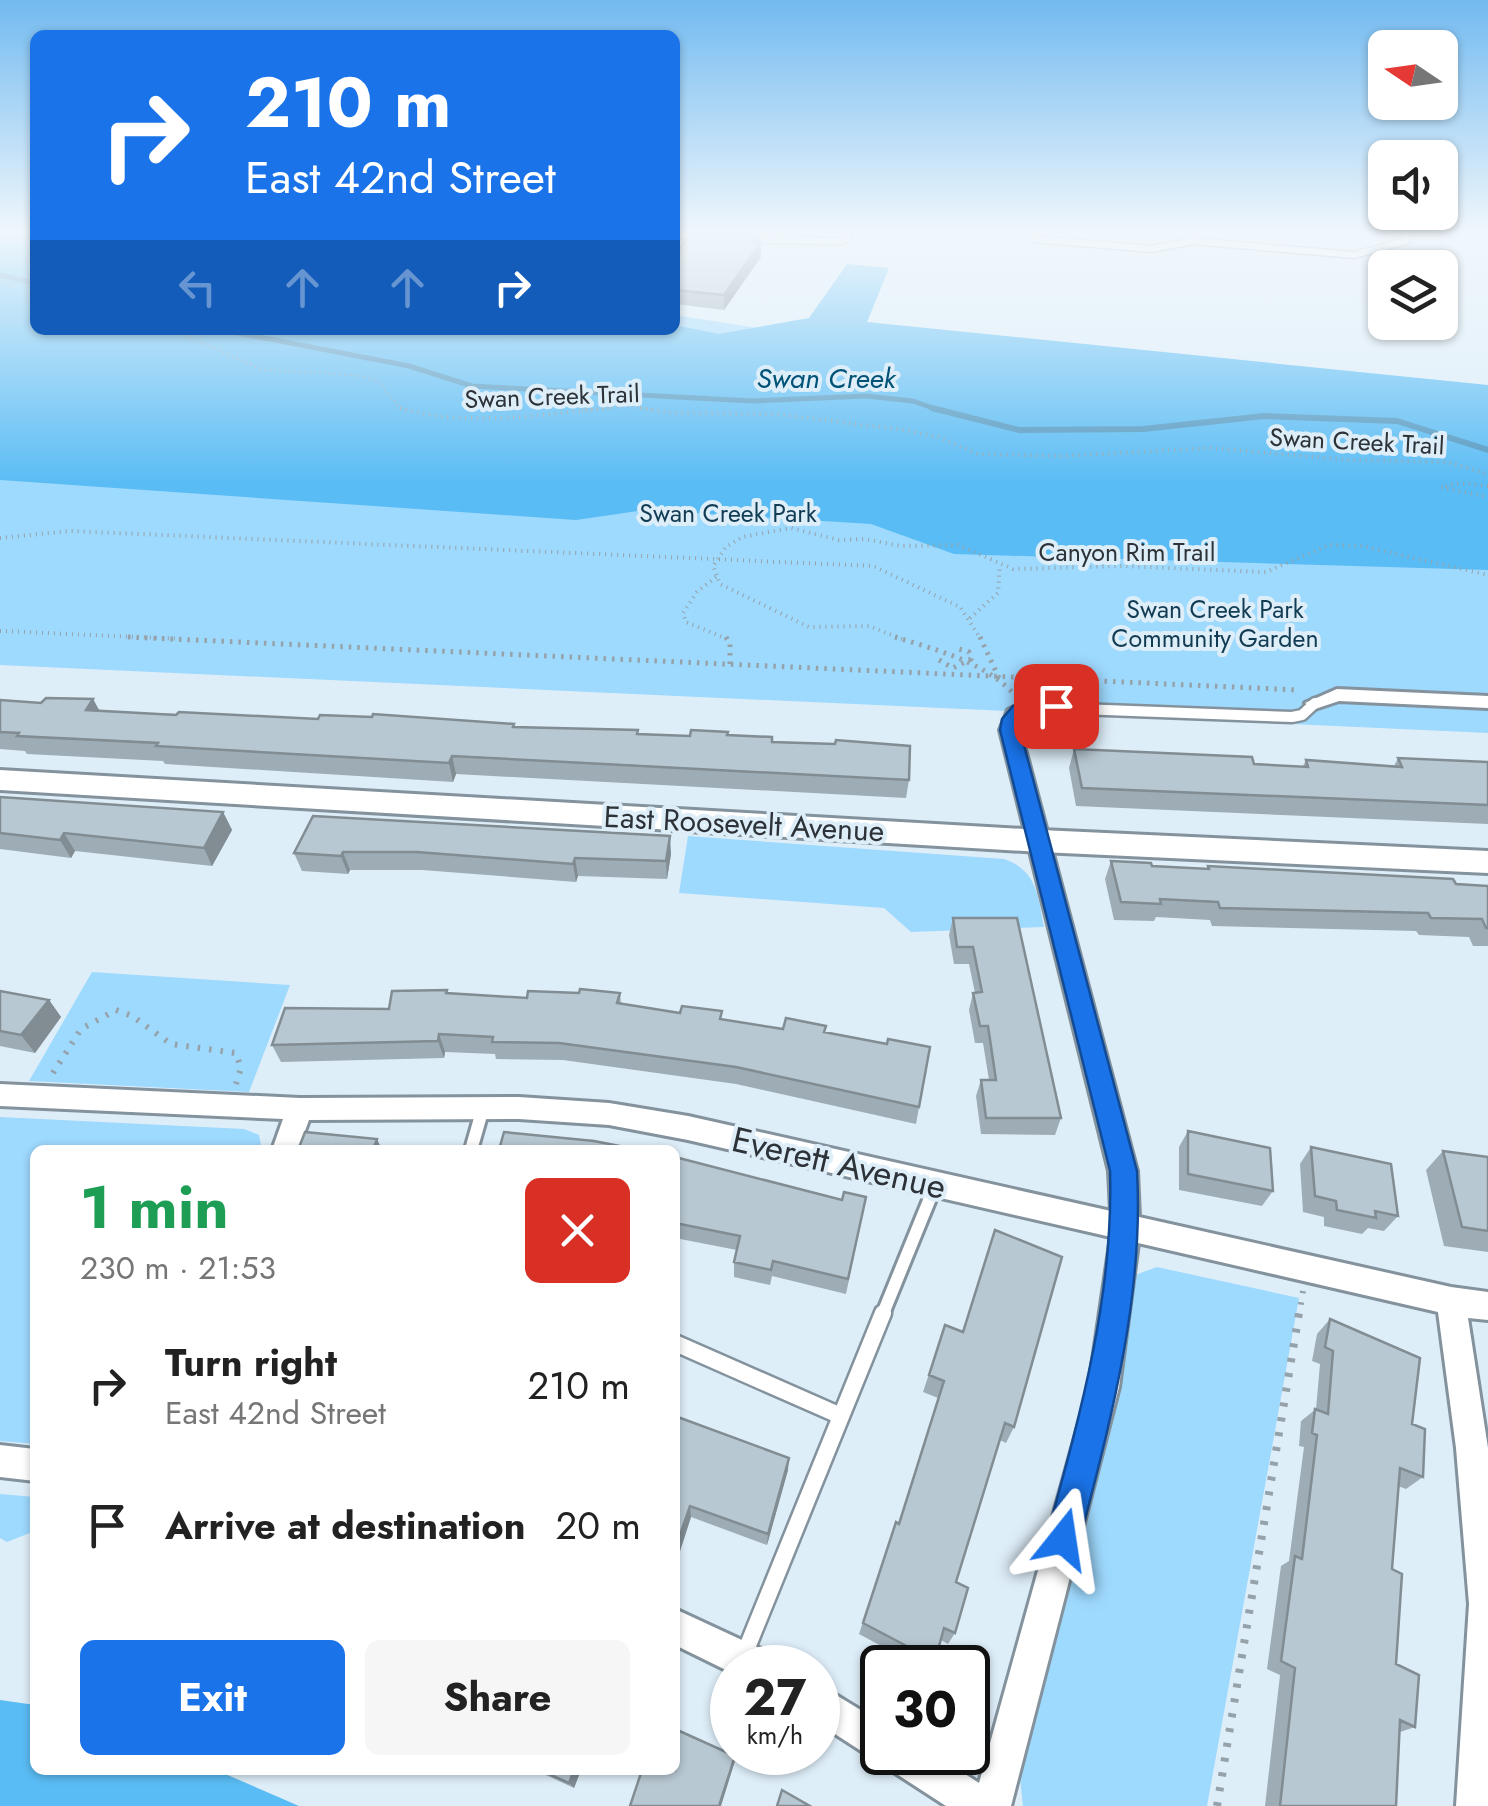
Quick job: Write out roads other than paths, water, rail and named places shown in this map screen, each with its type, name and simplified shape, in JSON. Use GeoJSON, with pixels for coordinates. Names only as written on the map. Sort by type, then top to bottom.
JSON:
{"type":"FeatureCollection","features":[{"type":"Feature","properties":{"kind":"street"},"geometry":{"type":"LineString","coordinates":[[1315,703],[1336,695],[1488,702]]}},
{"type":"Feature","properties":{"kind":"street"},"geometry":{"type":"LineString","coordinates":[[992,1806],[1104,1387],[1126,1228],[1123,1171],[1010,730],[1014,714],[1026,707]]}},
{"type":"Feature","properties":{"kind":"street","name":"East Roosevelt Avenue"},"geometry":{"type":"LineString","coordinates":[[0,780],[1041,841],[1488,862]]}},
{"type":"Feature","properties":{"kind":"street","name":"Everett Avenue"},"geometry":{"type":"LineString","coordinates":[[0,1095],[300,1109],[483,1108],[609,1114],[1451,1301],[1488,1306]]}},
{"type":"Feature","properties":{"kind":"street"},"geometry":{"type":"LineString","coordinates":[[287,1145],[300,1109]]}},
{"type":"Feature","properties":{"kind":"street"},"geometry":{"type":"LineString","coordinates":[[1451,1301],[1472,1448],[1486,1604],[1476,1806]]}},
{"type":"Feature","properties":{"kind":"street"},"geometry":{"type":"LineString","coordinates":[[0,1462],[30,1465]]}},
{"type":"Feature","properties":{"kind":"street"},"geometry":{"type":"LineString","coordinates":[[680,1630],[712,1645]]}},
{"type":"Feature","properties":{"kind":"street"},"geometry":{"type":"LineString","coordinates":[[932,1775],[980,1806]]}},
{"type":"Feature","properties":{"kind":"lane"},"geometry":{"type":"LineString","coordinates":[[1026,707],[1292,717],[1302,715],[1315,703]]}},
{"type":"Feature","properties":{"kind":"lane"},"geometry":{"type":"LineString","coordinates":[[472,1145],[483,1108]]}},
{"type":"Feature","properties":{"kind":"lane"},"geometry":{"type":"LineString","coordinates":[[759,1645],[842,1416],[935,1185]]}},
{"type":"Feature","properties":{"kind":"lane"},"geometry":{"type":"LineString","coordinates":[[680,1345],[842,1416]]}},
{"type":"Feature","properties":{"kind":"waterway","name":"Swan Creek"},"geometry":{"type":"LineString","coordinates":[[249,335],[409,366],[472,386],[753,401],[866,396],[913,401],[937,409]]}},
{"type":"Feature","properties":{"kind":"waterway","name":"Swan Creek"},"geometry":{"type":"LineString","coordinates":[[932,408],[937,409]]}},
{"type":"Feature","properties":{"kind":"waterway","name":"Swan Creek"},"geometry":{"type":"LineString","coordinates":[[937,409],[1019,430],[1143,429],[1264,416],[1397,421],[1488,450]]}},
{"type":"Feature","properties":{"kind":"park label","name":"Swan Creek Park"},"geometry":{"type":"Point","coordinates":[728,513]}},
{"type":"Feature","properties":{"kind":"park label","name":"Swan Creek Park Community Garden"},"geometry":{"type":"Point","coordinates":[1215,624]}}]}
